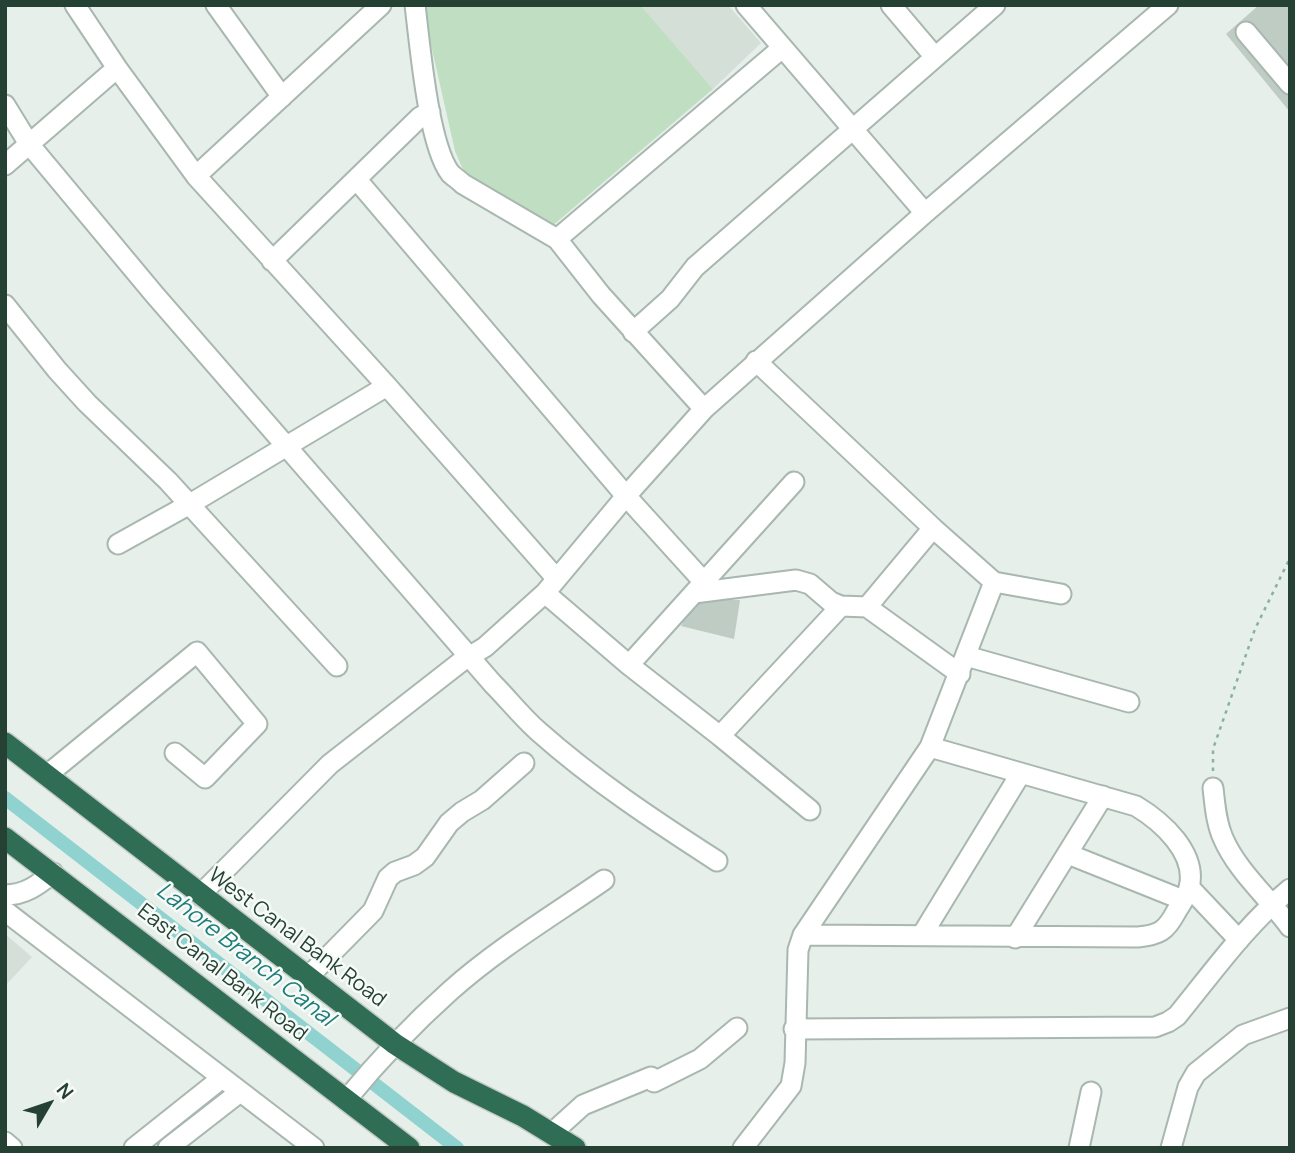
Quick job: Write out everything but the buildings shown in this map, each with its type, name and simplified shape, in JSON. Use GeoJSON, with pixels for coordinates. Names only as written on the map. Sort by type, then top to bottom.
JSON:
{"type":"FeatureCollection","features":[{"type":"Feature","properties":{"kind":"highway","name":"West Canal Bank Road"},"geometry":{"type":"LineString","coordinates":[[5,743],[307,978],[388,1051],[523,1115],[575,1148]]}},
{"type":"Feature","properties":{"kind":"highway","name":"East Canal Bank Road"},"geometry":{"type":"LineString","coordinates":[[5,838],[352,1092],[409,1148]]}},
{"type":"Feature","properties":{"kind":"street"},"geometry":{"type":"LineString","coordinates":[[75,5],[117,68],[196,176],[387,386],[551,585],[629,665],[810,810]]}},
{"type":"Feature","properties":{"kind":"street"},"geometry":{"type":"LineString","coordinates":[[216,5],[282,97]]}},
{"type":"Feature","properties":{"kind":"street"},"geometry":{"type":"LineString","coordinates":[[196,176],[282,97],[359,13],[381,5]]}},
{"type":"Feature","properties":{"kind":"street"},"geometry":{"type":"LineString","coordinates":[[415,5],[430,112],[436,139],[451,174],[463,184],[557,239],[633,332],[704,409]]}},
{"type":"Feature","properties":{"kind":"street"},"geometry":{"type":"LineString","coordinates":[[746,5],[925,213]]}},
{"type":"Feature","properties":{"kind":"street"},"geometry":{"type":"LineString","coordinates":[[891,5],[935,57]]}},
{"type":"Feature","properties":{"kind":"street"},"geometry":{"type":"LineString","coordinates":[[633,332],[670,299],[695,267],[995,5]]}},
{"type":"Feature","properties":{"kind":"street"},"geometry":{"type":"LineString","coordinates":[[200,895],[330,764],[470,655],[485,647],[551,585],[625,496],[704,409],[925,213],[1168,5]]}},
{"type":"Feature","properties":{"kind":"street"},"geometry":{"type":"LineString","coordinates":[[1246,32],[1290,84]]}},
{"type":"Feature","properties":{"kind":"street"},"geometry":{"type":"LineString","coordinates":[[557,239],[782,48]]}},
{"type":"Feature","properties":{"kind":"street"},"geometry":{"type":"LineString","coordinates":[[5,165],[117,68]]}},
{"type":"Feature","properties":{"kind":"street"},"geometry":{"type":"LineString","coordinates":[[5,105],[29,144],[154,294],[535,729],[577,764],[658,823],[717,861]]}},
{"type":"Feature","properties":{"kind":"street"},"geometry":{"type":"LineString","coordinates":[[272,261],[421,117],[430,112]]}},
{"type":"Feature","properties":{"kind":"street"},"geometry":{"type":"LineString","coordinates":[[357,180],[699,587]]}},
{"type":"Feature","properties":{"kind":"street"},"geometry":{"type":"LineString","coordinates":[[5,305],[79,395],[190,504],[337,666]]}},
{"type":"Feature","properties":{"kind":"street"},"geometry":{"type":"LineString","coordinates":[[757,361],[933,528],[994,582],[1061,594]]}},
{"type":"Feature","properties":{"kind":"street"},"geometry":{"type":"LineString","coordinates":[[118,544],[387,386]]}},
{"type":"Feature","properties":{"kind":"street"},"geometry":{"type":"LineString","coordinates":[[629,665],[794,482]]}},
{"type":"Feature","properties":{"kind":"street"},"geometry":{"type":"LineString","coordinates":[[867,607],[933,528]]}},
{"type":"Feature","properties":{"kind":"street"},"geometry":{"type":"LineString","coordinates":[[699,587],[799,580],[810,584],[831,603],[867,607],[963,665],[1129,702]]}},
{"type":"Feature","properties":{"kind":"street"},"geometry":{"type":"LineString","coordinates":[[743,1148],[791,1086],[795,1063],[798,950],[803,935],[930,747],[994,582]]}},
{"type":"Feature","properties":{"kind":"street"},"geometry":{"type":"LineString","coordinates":[[720,736],[841,606]]}},
{"type":"Feature","properties":{"kind":"street"},"geometry":{"type":"LineString","coordinates":[[47,775],[197,652],[257,724],[205,778],[174,753]]}},
{"type":"Feature","properties":{"kind":"street"},"geometry":{"type":"LineString","coordinates":[[803,935],[1015,938],[1154,936],[1172,919],[1186,893],[1186,860],[1169,831],[1157,818],[1136,806],[930,747]]}},
{"type":"Feature","properties":{"kind":"street"},"geometry":{"type":"LineString","coordinates":[[307,978],[373,911],[388,878],[425,858],[449,823],[482,800],[524,763]]}},
{"type":"Feature","properties":{"kind":"street"},"geometry":{"type":"LineString","coordinates":[[922,935],[1021,773]]}},
{"type":"Feature","properties":{"kind":"street"},"geometry":{"type":"LineString","coordinates":[[1213,788],[1216,815],[1223,839],[1244,871],[1290,927]]}},
{"type":"Feature","properties":{"kind":"street"},"geometry":{"type":"LineString","coordinates":[[1015,938],[1104,796]]}},
{"type":"Feature","properties":{"kind":"street"},"geometry":{"type":"LineString","coordinates":[[1068,854],[1186,893],[1239,940]]}},
{"type":"Feature","properties":{"kind":"street"},"geometry":{"type":"LineString","coordinates":[[5,895],[18,895],[27,891],[53,873]]}},
{"type":"Feature","properties":{"kind":"street"},"geometry":{"type":"LineString","coordinates":[[352,1092],[388,1051],[462,981],[604,880]]}},
{"type":"Feature","properties":{"kind":"street"},"geometry":{"type":"LineString","coordinates":[[794,1029],[1155,1027],[1177,1016],[1239,940],[1272,903],[1290,889]]}},
{"type":"Feature","properties":{"kind":"street"},"geometry":{"type":"LineString","coordinates":[[5,911],[314,1148]]}},
{"type":"Feature","properties":{"kind":"street"},"geometry":{"type":"LineString","coordinates":[[1171,1148],[1188,1087],[1196,1073],[1243,1035],[1290,1018]]}},
{"type":"Feature","properties":{"kind":"street"},"geometry":{"type":"LineString","coordinates":[[552,1133],[583,1105],[651,1077],[654,1082],[701,1059],[737,1028]]}},
{"type":"Feature","properties":{"kind":"street"},"geometry":{"type":"LineString","coordinates":[[134,1148],[222,1078]]}},
{"type":"Feature","properties":{"kind":"street"},"geometry":{"type":"LineString","coordinates":[[1079,1148],[1091,1091]]}},
{"type":"Feature","properties":{"kind":"street"},"geometry":{"type":"LineString","coordinates":[[168,1148],[240,1092]]}},
{"type":"Feature","properties":{"kind":"street"},"geometry":{"type":"LineString","coordinates":[[5,1142],[12,1148]]}},
{"type":"Feature","properties":{"kind":"path"},"geometry":{"type":"LineString","coordinates":[[1213,788],[1213,749],[1255,629],[1290,558]]}},
{"type":"Feature","properties":{"kind":"shaded area"},"geometry":{"type":"Polygon","coordinates":[[[639,5],[728,5],[761,43],[713,89],[639,5]]]}},
{"type":"Feature","properties":{"kind":"shaded area"},"geometry":{"type":"Polygon","coordinates":[[[5,934],[32,957],[5,986],[5,934]]]}},
{"type":"Feature","properties":{"kind":"green space"},"geometry":{"type":"Polygon","coordinates":[[[422,5],[640,5],[713,89],[551,227],[487,192],[463,168],[455,151],[422,5]]]}},
{"type":"Feature","properties":{"kind":"waterway","name":"Lahore Branch Canal"},"geometry":{"type":"LineString","coordinates":[[5,798],[457,1148]]}}]}
